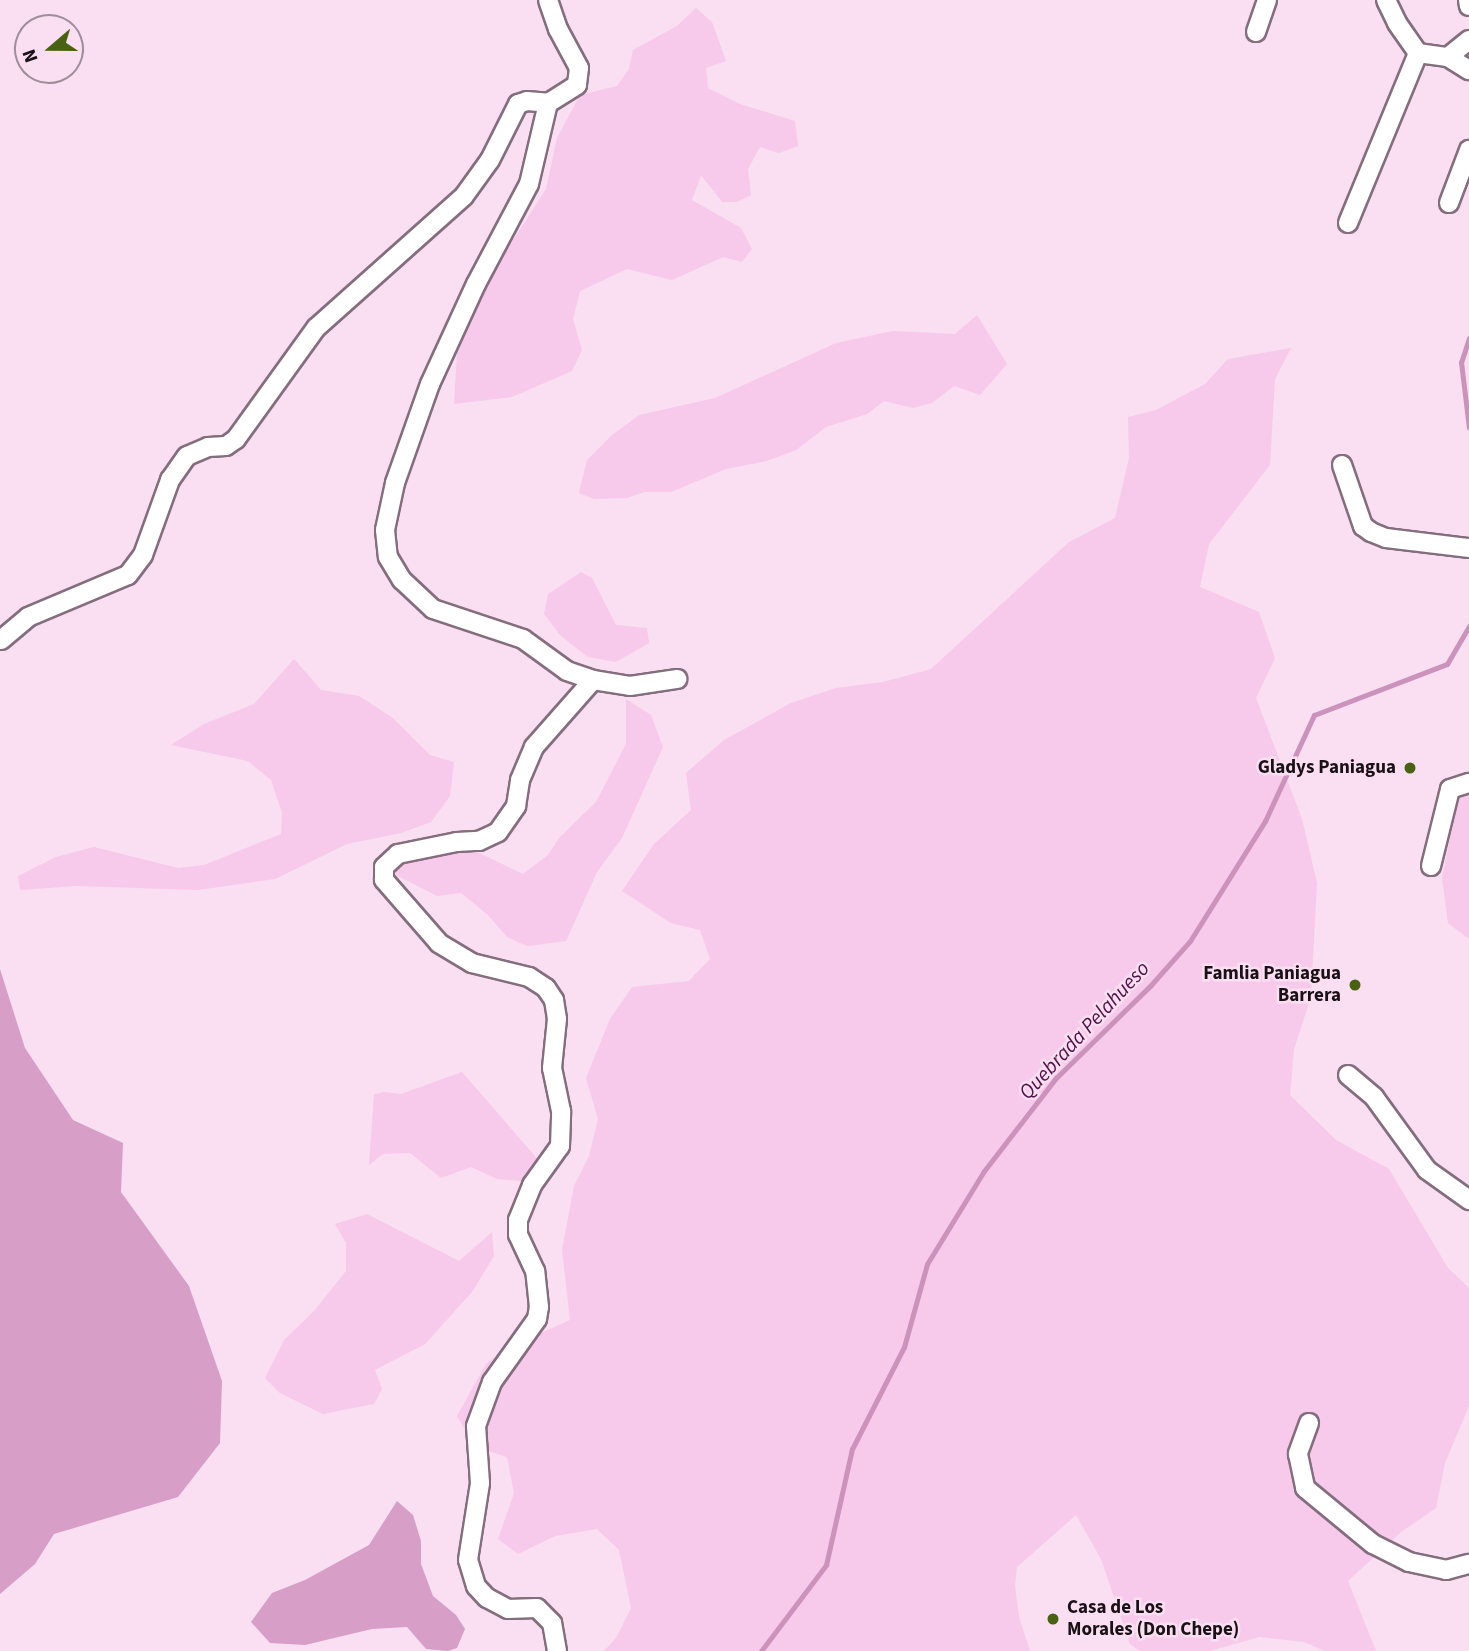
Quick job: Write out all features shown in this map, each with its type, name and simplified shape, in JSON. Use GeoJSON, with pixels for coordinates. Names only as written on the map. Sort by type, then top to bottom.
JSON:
{"type":"FeatureCollection","features":[{"type":"Feature","properties":{"kind":"street"},"geometry":{"type":"LineString","coordinates":[[1,640],[28,617],[128,575],[143,555],[170,480],[187,456],[208,447],[226,446],[236,439],[316,328],[464,196],[490,160],[518,104],[527,101],[548,103],[577,85],[579,68],[558,29],[548,0]]}},
{"type":"Feature","properties":{"kind":"street"},"geometry":{"type":"LineString","coordinates":[[1256,32],[1267,0]]}},
{"type":"Feature","properties":{"kind":"street"},"geometry":{"type":"LineString","coordinates":[[1386,0],[1396,23],[1418,53],[1448,57],[1469,70]]}},
{"type":"Feature","properties":{"kind":"street"},"geometry":{"type":"LineString","coordinates":[[1468,0],[1469,6]]}},
{"type":"Feature","properties":{"kind":"street"},"geometry":{"type":"LineString","coordinates":[[1448,57],[1469,40]]}},
{"type":"Feature","properties":{"kind":"street"},"geometry":{"type":"LineString","coordinates":[[1348,223],[1418,53]]}},
{"type":"Feature","properties":{"kind":"street"},"geometry":{"type":"LineString","coordinates":[[548,103],[530,184],[476,284],[430,384],[395,483],[385,530],[388,557],[402,580],[433,609],[523,639],[567,671],[593,680],[631,686],[677,679]]}},
{"type":"Feature","properties":{"kind":"street"},"geometry":{"type":"LineString","coordinates":[[1449,203],[1469,150]]}},
{"type":"Feature","properties":{"kind":"street"},"geometry":{"type":"LineString","coordinates":[[1342,465],[1363,526],[1371,532],[1386,538],[1469,548]]}},
{"type":"Feature","properties":{"kind":"street"},"geometry":{"type":"LineString","coordinates":[[557,1651],[552,1623],[537,1608],[508,1609],[487,1598],[472,1579],[468,1560],[480,1483],[476,1426],[492,1382],[537,1320],[539,1307],[535,1271],[519,1235],[517,1220],[532,1185],[560,1146],[561,1111],[552,1068],[557,1019],[554,1000],[547,988],[529,976],[472,962],[439,943],[384,880],[384,867],[398,854],[457,842],[479,841],[498,832],[516,806],[520,780],[534,747],[593,680]]}},
{"type":"Feature","properties":{"kind":"street"},"geometry":{"type":"LineString","coordinates":[[1431,866],[1450,789],[1469,783]]}},
{"type":"Feature","properties":{"kind":"street"},"geometry":{"type":"LineString","coordinates":[[1348,1075],[1374,1097],[1427,1170],[1469,1200]]}},
{"type":"Feature","properties":{"kind":"street"},"geometry":{"type":"LineString","coordinates":[[1309,1423],[1298,1454],[1305,1488],[1373,1544],[1409,1562],[1446,1570],[1469,1564]]}},
{"type":"Feature","properties":{"kind":"shaded area"},"geometry":{"type":"Polygon","coordinates":[[[696,8],[712,22],[726,61],[706,68],[708,88],[740,104],[795,121],[798,146],[779,153],[760,147],[748,169],[751,195],[737,202],[722,202],[701,175],[692,200],[741,228],[752,249],[742,262],[723,257],[672,280],[627,269],[580,291],[573,319],[582,350],[572,371],[512,397],[454,404],[458,336],[471,306],[546,189],[557,138],[580,95],[617,86],[629,69],[633,50],[677,26],[696,8]]]}},
{"type":"Feature","properties":{"kind":"shaded area"},"geometry":{"type":"Polygon","coordinates":[[[977,315],[1007,364],[980,395],[954,386],[932,403],[913,408],[884,401],[867,414],[826,427],[796,450],[767,461],[726,469],[671,492],[644,492],[627,498],[594,499],[579,493],[587,460],[611,436],[639,415],[715,398],[836,343],[893,331],[955,334],[977,315]]]}},
{"type":"Feature","properties":{"kind":"shaded area"},"geometry":{"type":"Polygon","coordinates":[[[1291,348],[1275,379],[1270,465],[1209,544],[1200,587],[1259,612],[1275,658],[1256,698],[1302,819],[1317,883],[1311,997],[1294,1049],[1290,1095],[1336,1140],[1389,1169],[1448,1268],[1469,1288],[1469,1406],[1445,1463],[1436,1508],[1401,1532],[1348,1581],[1376,1651],[1325,1651],[1304,1642],[1259,1637],[1210,1651],[1140,1651],[1130,1644],[1101,1559],[1076,1515],[1017,1567],[1015,1586],[1019,1617],[1030,1651],[604,1651],[616,1638],[631,1608],[619,1550],[597,1529],[555,1536],[518,1554],[498,1539],[514,1493],[507,1457],[475,1447],[457,1416],[486,1364],[507,1348],[570,1320],[562,1250],[574,1186],[589,1156],[598,1119],[586,1078],[610,1019],[632,987],[689,981],[710,959],[700,930],[671,923],[622,891],[654,844],[691,810],[686,773],[724,740],[791,703],[836,688],[883,682],[931,669],[1069,542],[1115,518],[1129,458],[1128,417],[1156,410],[1205,384],[1228,359],[1291,348]]]}},
{"type":"Feature","properties":{"kind":"shaded area"},"geometry":{"type":"Polygon","coordinates":[[[581,572],[592,578],[616,625],[647,628],[649,643],[616,662],[588,657],[561,636],[544,614],[548,594],[581,572]]]}},
{"type":"Feature","properties":{"kind":"shaded area"},"geometry":{"type":"Polygon","coordinates":[[[294,659],[321,690],[359,696],[393,718],[430,755],[454,762],[450,796],[431,822],[401,833],[347,844],[275,879],[198,890],[76,886],[20,890],[18,876],[56,857],[94,847],[178,868],[204,865],[281,834],[282,813],[271,780],[248,761],[171,745],[204,724],[254,704],[294,659]]]}},
{"type":"Feature","properties":{"kind":"shaded area"},"geometry":{"type":"Polygon","coordinates":[[[626,699],[651,715],[663,747],[622,838],[597,872],[566,941],[527,946],[507,937],[488,915],[461,893],[437,896],[396,875],[393,864],[435,846],[473,850],[523,874],[548,855],[559,838],[596,802],[626,744],[626,699]]]}},
{"type":"Feature","properties":{"kind":"shaded area"},"geometry":{"type":"Polygon","coordinates":[[[1459,792],[1469,793],[1469,939],[1448,923],[1442,878],[1459,792]]]}},
{"type":"Feature","properties":{"kind":"shaded area"},"geometry":{"type":"Polygon","coordinates":[[[0,969],[25,1048],[73,1120],[123,1143],[121,1192],[189,1286],[222,1381],[220,1443],[178,1497],[54,1534],[35,1564],[0,1594],[0,969]]]}},
{"type":"Feature","properties":{"kind":"shaded area"},"geometry":{"type":"Polygon","coordinates":[[[462,1072],[541,1163],[522,1181],[497,1179],[471,1167],[441,1178],[410,1153],[383,1154],[369,1165],[374,1095],[384,1092],[401,1094],[462,1072]]]}},
{"type":"Feature","properties":{"kind":"shaded area"},"geometry":{"type":"Polygon","coordinates":[[[367,1214],[459,1261],[492,1232],[494,1256],[472,1292],[425,1344],[375,1370],[382,1389],[374,1404],[323,1414],[280,1393],[265,1378],[284,1340],[314,1311],[346,1271],[346,1243],[335,1224],[367,1214]]]}},
{"type":"Feature","properties":{"kind":"shaded area"},"geometry":{"type":"Polygon","coordinates":[[[397,1501],[413,1515],[421,1541],[421,1564],[433,1596],[456,1615],[465,1629],[457,1648],[448,1651],[426,1649],[407,1627],[372,1629],[305,1645],[270,1643],[251,1622],[272,1593],[305,1580],[369,1545],[397,1501]]]}},
{"type":"Feature","properties":{"kind":"waterway","name":"Quebrada Pelahueso"},"geometry":{"type":"LineString","coordinates":[[1469,338],[1461,362],[1469,428]]}},
{"type":"Feature","properties":{"kind":"waterway","name":"Quebrada Pelahueso"},"geometry":{"type":"LineString","coordinates":[[761,1651],[826,1565],[852,1449],[904,1347],[927,1264],[984,1171],[1056,1078],[1150,986],[1190,941],[1265,821],[1314,715],[1447,664],[1469,626]]}},
{"type":"Feature","properties":{"kind":"place","name":"Gladys Paniagua"},"geometry":{"type":"Point","coordinates":[1410,768]}},
{"type":"Feature","properties":{"kind":"place","name":"Famlia Paniagua Barrera"},"geometry":{"type":"Point","coordinates":[1355,985]}},
{"type":"Feature","properties":{"kind":"place","name":"Casa de Los Morales (Don Chepe)"},"geometry":{"type":"Point","coordinates":[1053,1619]}}]}
